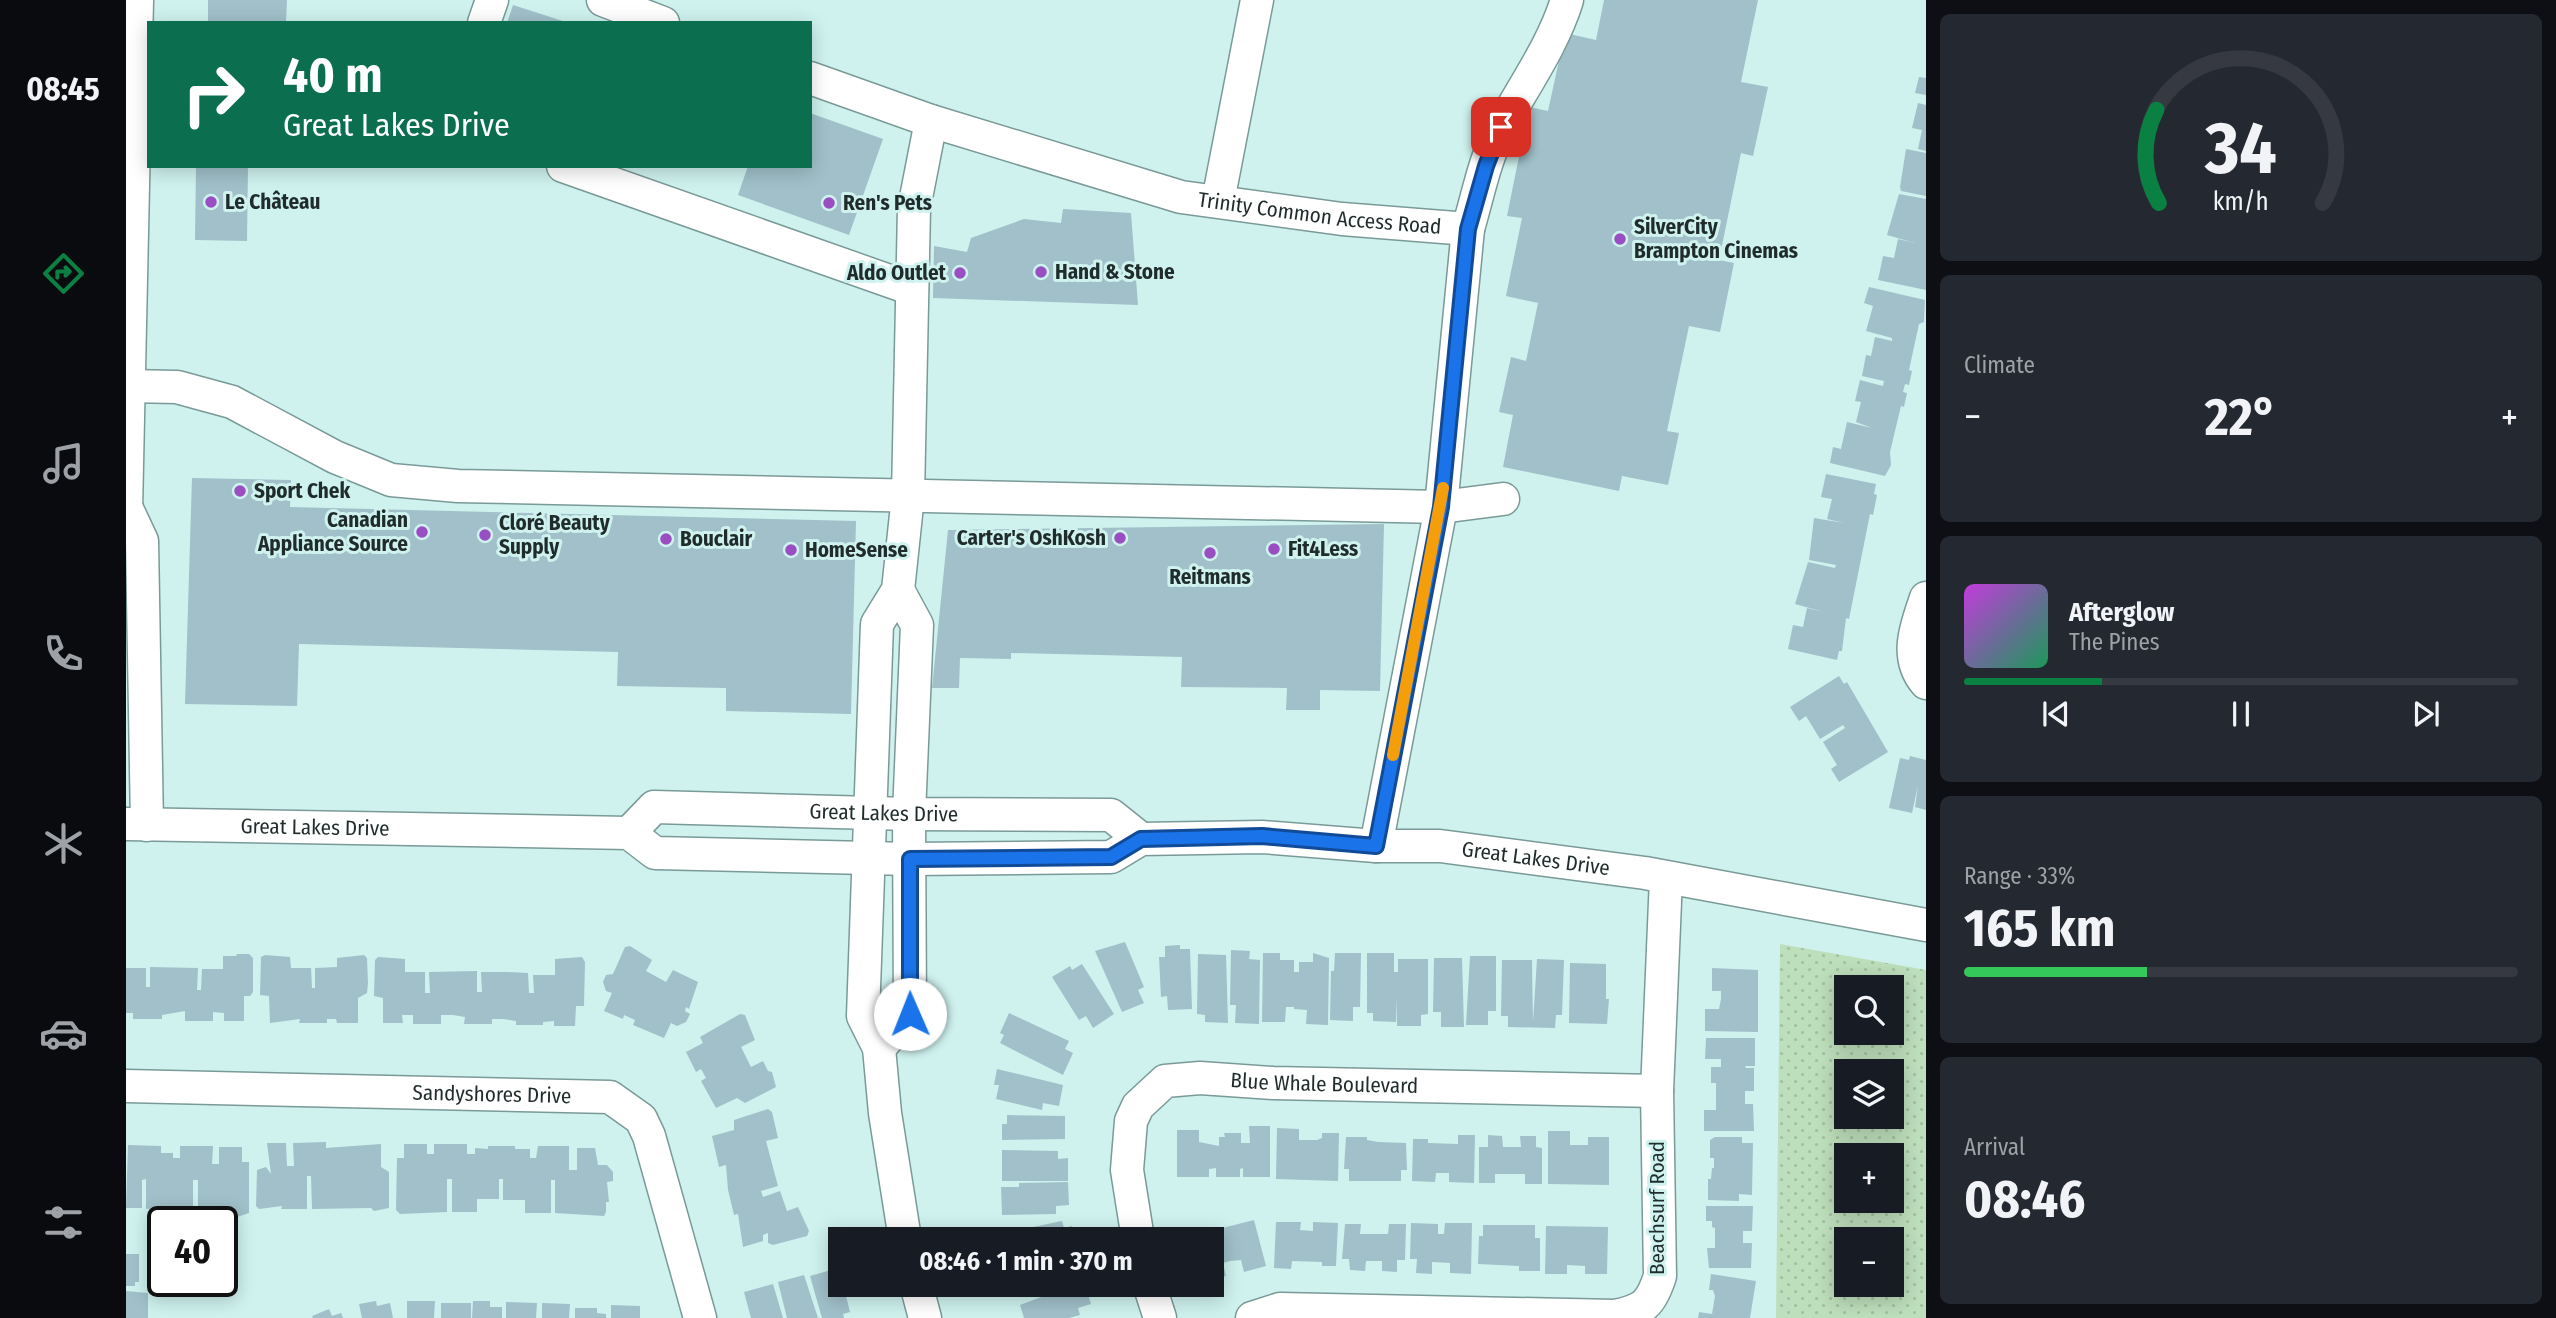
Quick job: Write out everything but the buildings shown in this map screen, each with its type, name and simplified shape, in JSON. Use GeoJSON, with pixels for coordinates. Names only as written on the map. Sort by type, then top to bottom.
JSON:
{"type":"FeatureCollection","features":[{"type":"Feature","properties":{"kind":"street"},"geometry":{"type":"LineString","coordinates":[[136,0],[126,386],[126,510],[142,541],[136,824]]}},
{"type":"Feature","properties":{"kind":"street"},"geometry":{"type":"LineString","coordinates":[[485,21],[492,0]]}},
{"type":"Feature","properties":{"kind":"street"},"geometry":{"type":"LineString","coordinates":[[603,0],[658,21]]}},
{"type":"Feature","properties":{"kind":"street"},"geometry":{"type":"LineString","coordinates":[[1218,201],[1257,0]]}},
{"type":"Feature","properties":{"kind":"street","name":"Trinity Common Access Road"},"geometry":{"type":"LineString","coordinates":[[812,79],[931,121],[1181,197],[1342,219],[1468,229],[1486,166],[1501,127],[1535,73],[1567,0]]}},
{"type":"Feature","properties":{"kind":"street"},"geometry":{"type":"LineString","coordinates":[[903,1227],[879,1048],[863,1016],[877,624],[898,590],[908,496],[914,208],[931,121]]}},
{"type":"Feature","properties":{"kind":"street"},"geometry":{"type":"LineString","coordinates":[[569,168],[912,289]]}},
{"type":"Feature","properties":{"kind":"street"},"geometry":{"type":"LineString","coordinates":[[1376,846],[1441,507],[1468,229]]}},
{"type":"Feature","properties":{"kind":"street"},"geometry":{"type":"LineString","coordinates":[[126,386],[177,387],[232,402],[335,457],[391,480],[458,486],[1441,507],[1503,499]]}},
{"type":"Feature","properties":{"kind":"street"},"geometry":{"type":"LineString","coordinates":[[879,1048],[910,1014],[909,814],[917,625],[898,590]]}},
{"type":"Feature","properties":{"kind":"street"},"geometry":{"type":"LineString","coordinates":[[1926,598],[1912,649],[1917,673],[1926,683]]}},
{"type":"Feature","properties":{"kind":"street","name":"Great Lakes Drive"},"geometry":{"type":"LineString","coordinates":[[629,833],[654,807],[909,814],[1111,815],[1141,839]]}},
{"type":"Feature","properties":{"kind":"street","name":"Great Lakes Drive"},"geometry":{"type":"LineString","coordinates":[[136,824],[629,833],[655,853],[910,859],[1111,857],[1141,839],[1262,836],[1376,846],[1440,846],[1666,878],[1926,925]]}},
{"type":"Feature","properties":{"kind":"street","name":"Beachsurf Road"},"geometry":{"type":"LineString","coordinates":[[1252,1318],[1280,1309],[1615,1316],[1635,1312],[1652,1299],[1660,1276],[1657,1091],[1666,878]]}},
{"type":"Feature","properties":{"kind":"street","name":"Blue Whale Boulevard"},"geometry":{"type":"LineString","coordinates":[[1136,1227],[1127,1170],[1131,1121],[1138,1107],[1165,1081],[1200,1078],[1273,1083],[1657,1091]]}},
{"type":"Feature","properties":{"kind":"street","name":"Sandyshores Drive"},"geometry":{"type":"LineString","coordinates":[[126,1086],[610,1097],[641,1119],[649,1136],[700,1318]]}},
{"type":"Feature","properties":{"kind":"street"},"geometry":{"type":"LineString","coordinates":[[919,1297],[925,1318]]}},
{"type":"Feature","properties":{"kind":"street"},"geometry":{"type":"LineString","coordinates":[[1153,1297],[1160,1318]]}},
{"type":"Feature","properties":{"kind":"green space"},"geometry":{"type":"Polygon","coordinates":[[[1780,944],[1926,970],[1926,1318],[1776,1318],[1780,944]]]}},
{"type":"Feature","properties":{"kind":"slow traffic"},"geometry":{"type":"LineString","coordinates":[[1393,755],[1443,488]]}},
{"type":"Feature","properties":{"kind":"place","name":"Le Château"},"geometry":{"type":"Point","coordinates":[211,202]}},
{"type":"Feature","properties":{"kind":"place","name":"Ren's Pets"},"geometry":{"type":"Point","coordinates":[829,203]}},
{"type":"Feature","properties":{"kind":"place","name":"SilverCity Brampton Cinemas"},"geometry":{"type":"Point","coordinates":[1620,239]}},
{"type":"Feature","properties":{"kind":"place","name":"Hand & Stone"},"geometry":{"type":"Point","coordinates":[1041,272]}},
{"type":"Feature","properties":{"kind":"place","name":"Aldo Outlet"},"geometry":{"type":"Point","coordinates":[960,273]}},
{"type":"Feature","properties":{"kind":"place","name":"Sport Chek"},"geometry":{"type":"Point","coordinates":[240,491]}},
{"type":"Feature","properties":{"kind":"place","name":"Canadian Appliance Source"},"geometry":{"type":"Point","coordinates":[422,532]}},
{"type":"Feature","properties":{"kind":"place","name":"Cloré Beauty Supply"},"geometry":{"type":"Point","coordinates":[485,535]}},
{"type":"Feature","properties":{"kind":"place","name":"Carter's OshKosh"},"geometry":{"type":"Point","coordinates":[1120,538]}},
{"type":"Feature","properties":{"kind":"place","name":"Bouclair"},"geometry":{"type":"Point","coordinates":[666,539]}},
{"type":"Feature","properties":{"kind":"place","name":"Fit4Less"},"geometry":{"type":"Point","coordinates":[1274,549]}},
{"type":"Feature","properties":{"kind":"place","name":"HomeSense"},"geometry":{"type":"Point","coordinates":[791,550]}},
{"type":"Feature","properties":{"kind":"place","name":"Reitmans"},"geometry":{"type":"Point","coordinates":[1210,553]}},
{"type":"Feature","properties":{"kind":"route"},"geometry":{"type":"LineString","coordinates":[[910,1014],[910,859],[1111,857],[1141,839],[1262,836],[1376,846],[1441,507],[1468,229],[1486,166],[1501,127]]}}]}
